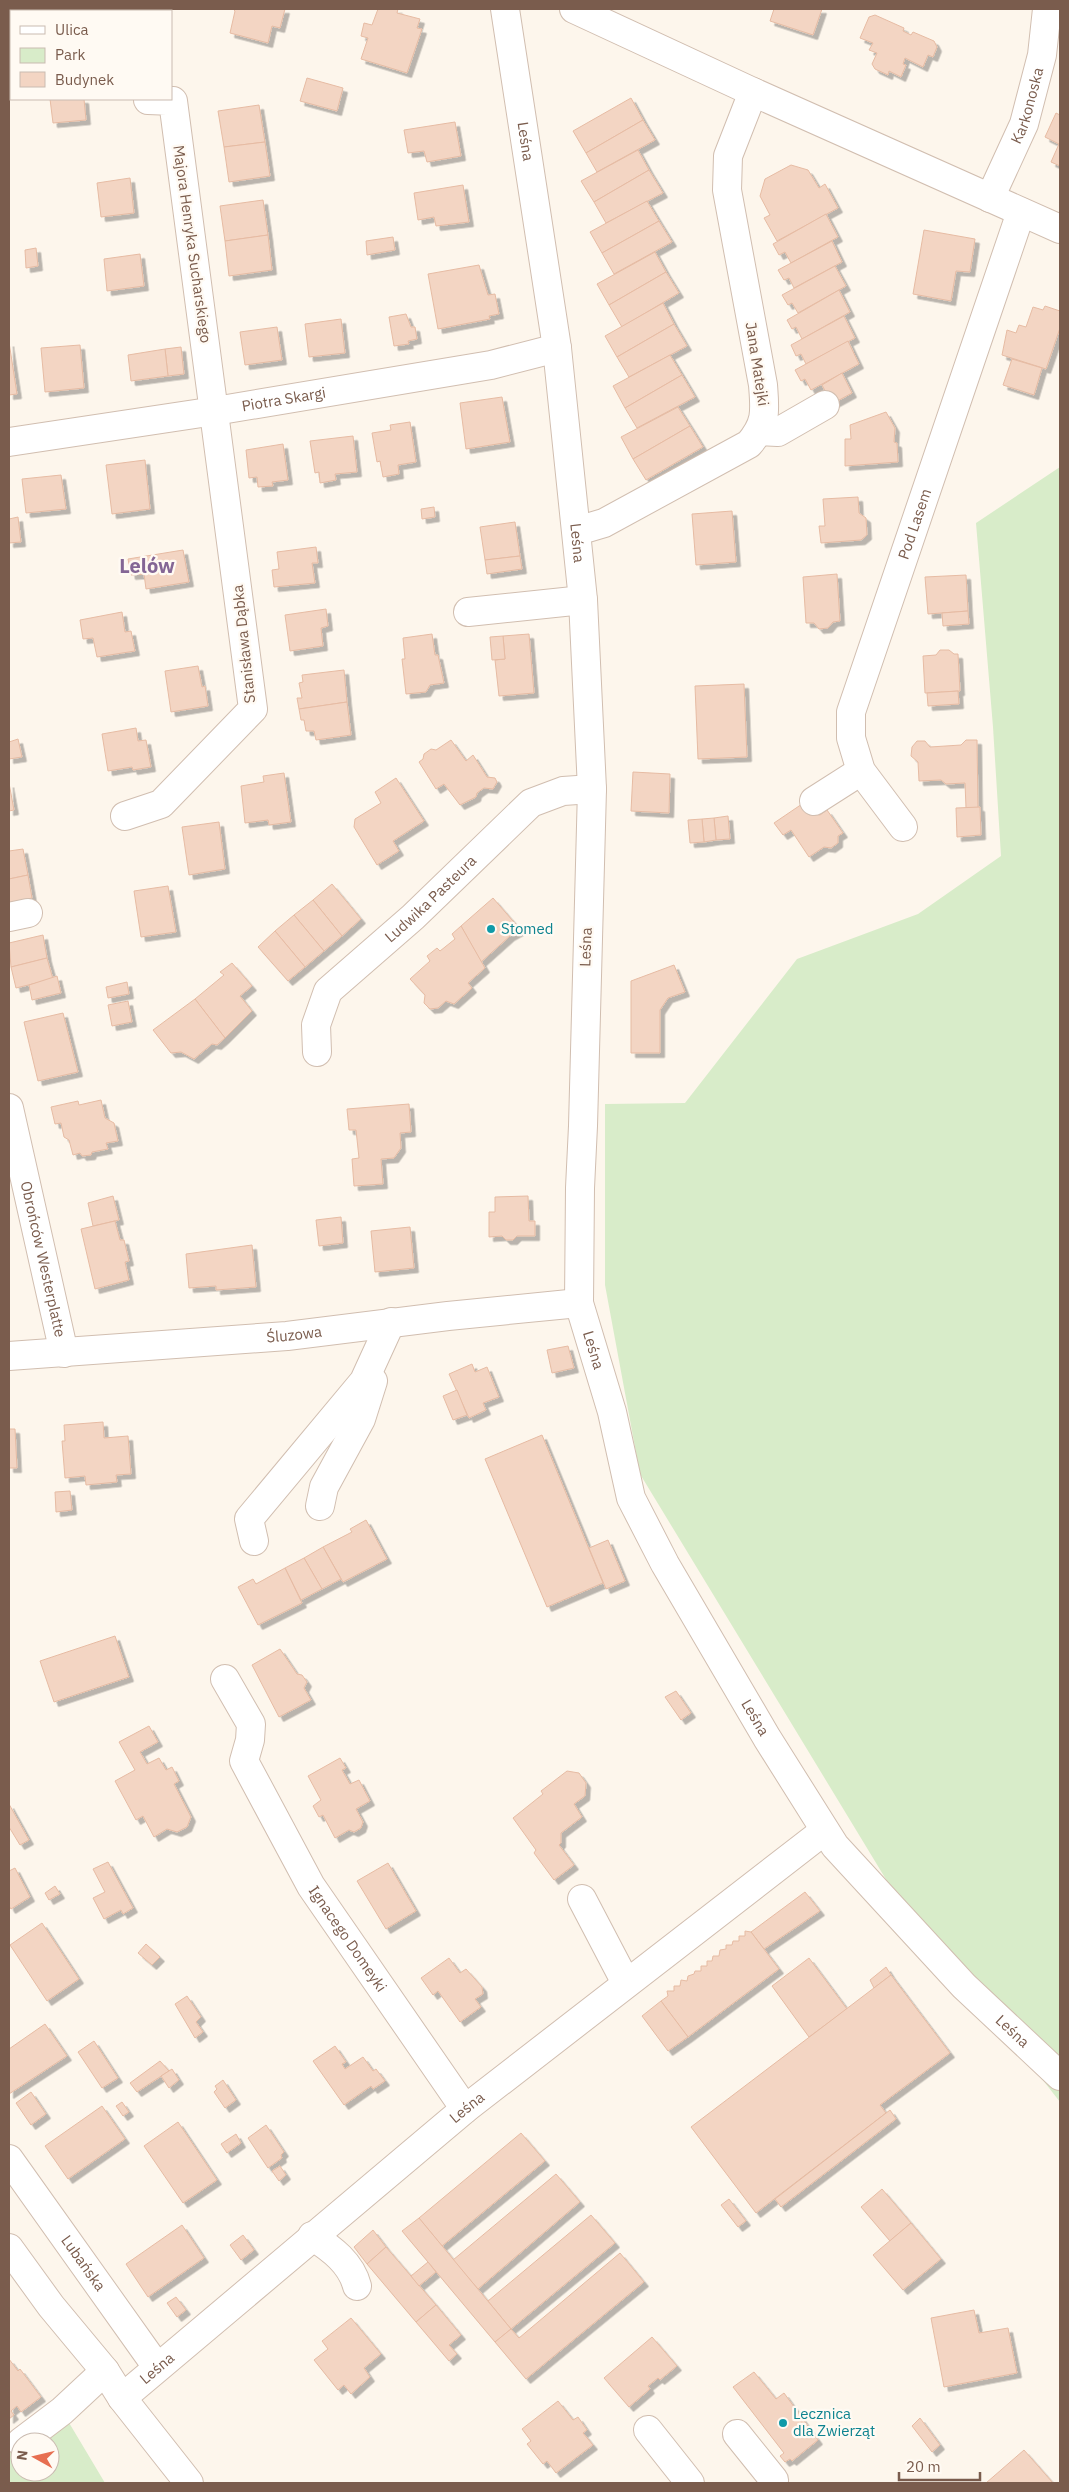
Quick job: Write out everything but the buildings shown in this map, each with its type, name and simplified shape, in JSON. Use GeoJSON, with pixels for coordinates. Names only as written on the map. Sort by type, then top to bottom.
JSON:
{"type":"FeatureCollection","features":[{"type":"Feature","properties":{"kind":"street","name":"Leśna"},"geometry":{"type":"LineString","coordinates":[[505,9],[557,348],[583,600],[592,789],[580,1188],[579,1303],[612,1412],[631,1498],[669,1572],[824,1831],[860,1874],[964,1986],[1060,2076]]}},
{"type":"Feature","properties":{"kind":"street"},"geometry":{"type":"LineString","coordinates":[[574,9],[1060,230]]}},
{"type":"Feature","properties":{"kind":"street","name":"Karkonoska"},"geometry":{"type":"LineString","coordinates":[[990,198],[1024,124],[1042,55],[1047,9]]}},
{"type":"Feature","properties":{"kind":"street","name":"Jana Matejki"},"geometry":{"type":"LineString","coordinates":[[753,92],[728,156],[727,190],[763,384],[765,413],[760,431]]}},
{"type":"Feature","properties":{"kind":"street","name":"Majora Henryka Sucharskiego"},"geometry":{"type":"LineString","coordinates":[[148,100],[173,101],[215,411]]}},
{"type":"Feature","properties":{"kind":"street","name":"Pod Lasem"},"geometry":{"type":"LineString","coordinates":[[903,827],[861,771],[851,738],[851,712],[1021,212]]}},
{"type":"Feature","properties":{"kind":"street","name":"Piotra Skargi"},"geometry":{"type":"LineString","coordinates":[[9,442],[215,411],[491,365],[526,358],[557,348]]}},
{"type":"Feature","properties":{"kind":"street"},"geometry":{"type":"LineString","coordinates":[[576,531],[604,523],[724,458],[749,444],[760,431],[778,432],[825,405]]}},
{"type":"Feature","properties":{"kind":"street","name":"Stanisława Dąbka"},"geometry":{"type":"LineString","coordinates":[[125,816],[161,804],[253,709],[215,411]]}},
{"type":"Feature","properties":{"kind":"street"},"geometry":{"type":"LineString","coordinates":[[468,612],[583,600]]}},
{"type":"Feature","properties":{"kind":"street"},"geometry":{"type":"LineString","coordinates":[[814,801],[861,771]]}},
{"type":"Feature","properties":{"kind":"street","name":"Ludwika Pasteura"},"geometry":{"type":"LineString","coordinates":[[317,1052],[316,1025],[328,991],[413,917],[530,804],[563,792],[592,789]]}},
{"type":"Feature","properties":{"kind":"street","name":"Obrońców Westerplatte"},"geometry":{"type":"LineString","coordinates":[[9,1108],[64,1353]]}},
{"type":"Feature","properties":{"kind":"street","name":"Śluzowa"},"geometry":{"type":"LineString","coordinates":[[9,1356],[287,1336],[391,1322],[579,1303]]}},
{"type":"Feature","properties":{"kind":"street"},"geometry":{"type":"LineString","coordinates":[[320,1506],[324,1487],[361,1419],[391,1322]]}},
{"type":"Feature","properties":{"kind":"street"},"geometry":{"type":"LineString","coordinates":[[254,1540],[249,1519],[364,1381],[391,1322]]}},
{"type":"Feature","properties":{"kind":"street","name":"Ignacego Domeyki"},"geometry":{"type":"LineString","coordinates":[[225,1679],[251,1724],[250,1740],[244,1761],[311,1886],[465,2109]]}},
{"type":"Feature","properties":{"kind":"street","name":"Leśna"},"geometry":{"type":"LineString","coordinates":[[122,2398],[465,2109],[824,1831]]}},
{"type":"Feature","properties":{"kind":"street"},"geometry":{"type":"LineString","coordinates":[[582,1899],[626,1983]]}},
{"type":"Feature","properties":{"kind":"street","name":"Lubańska"},"geometry":{"type":"LineString","coordinates":[[9,2159],[157,2367]]}},
{"type":"Feature","properties":{"kind":"street"},"geometry":{"type":"LineString","coordinates":[[312,2236],[332,2249],[354,2273],[357,2286]]}},
{"type":"Feature","properties":{"kind":"street"},"geometry":{"type":"LineString","coordinates":[[9,2248],[51,2306],[105,2372],[122,2398],[189,2483]]}},
{"type":"Feature","properties":{"kind":"street"},"geometry":{"type":"LineString","coordinates":[[34,2432],[62,2411],[105,2372]]}},
{"type":"Feature","properties":{"kind":"street"},"geometry":{"type":"LineString","coordinates":[[648,2430],[690,2483]]}},
{"type":"Feature","properties":{"kind":"street"},"geometry":{"type":"LineString","coordinates":[[737,2434],[774,2480],[773,2483]]}},
{"type":"Feature","properties":{"kind":"green space"},"geometry":{"type":"Polygon","coordinates":[[[1060,467],[1060,2102],[887,1881],[640,1474],[605,1285],[605,1104],[685,1103],[797,959],[918,914],[1001,856],[993,727],[976,523],[1060,467]]]}},
{"type":"Feature","properties":{"kind":"green space"},"geometry":{"type":"Polygon","coordinates":[[[62,2411],[105,2483],[9,2483],[10,2450],[10,2482],[60,2482],[60,2432],[34,2432],[62,2411]]]}},
{"type":"Feature","properties":{"kind":"place","name":"Stomed"},"geometry":{"type":"Point","coordinates":[491,929]}},
{"type":"Feature","properties":{"kind":"place","name":"Lecznica dla Zwierząt"},"geometry":{"type":"Point","coordinates":[783,2423]}},
{"type":"Feature","properties":{"kind":"district","name":"Lelów"},"geometry":{"type":"Point","coordinates":[147,566]}}]}
